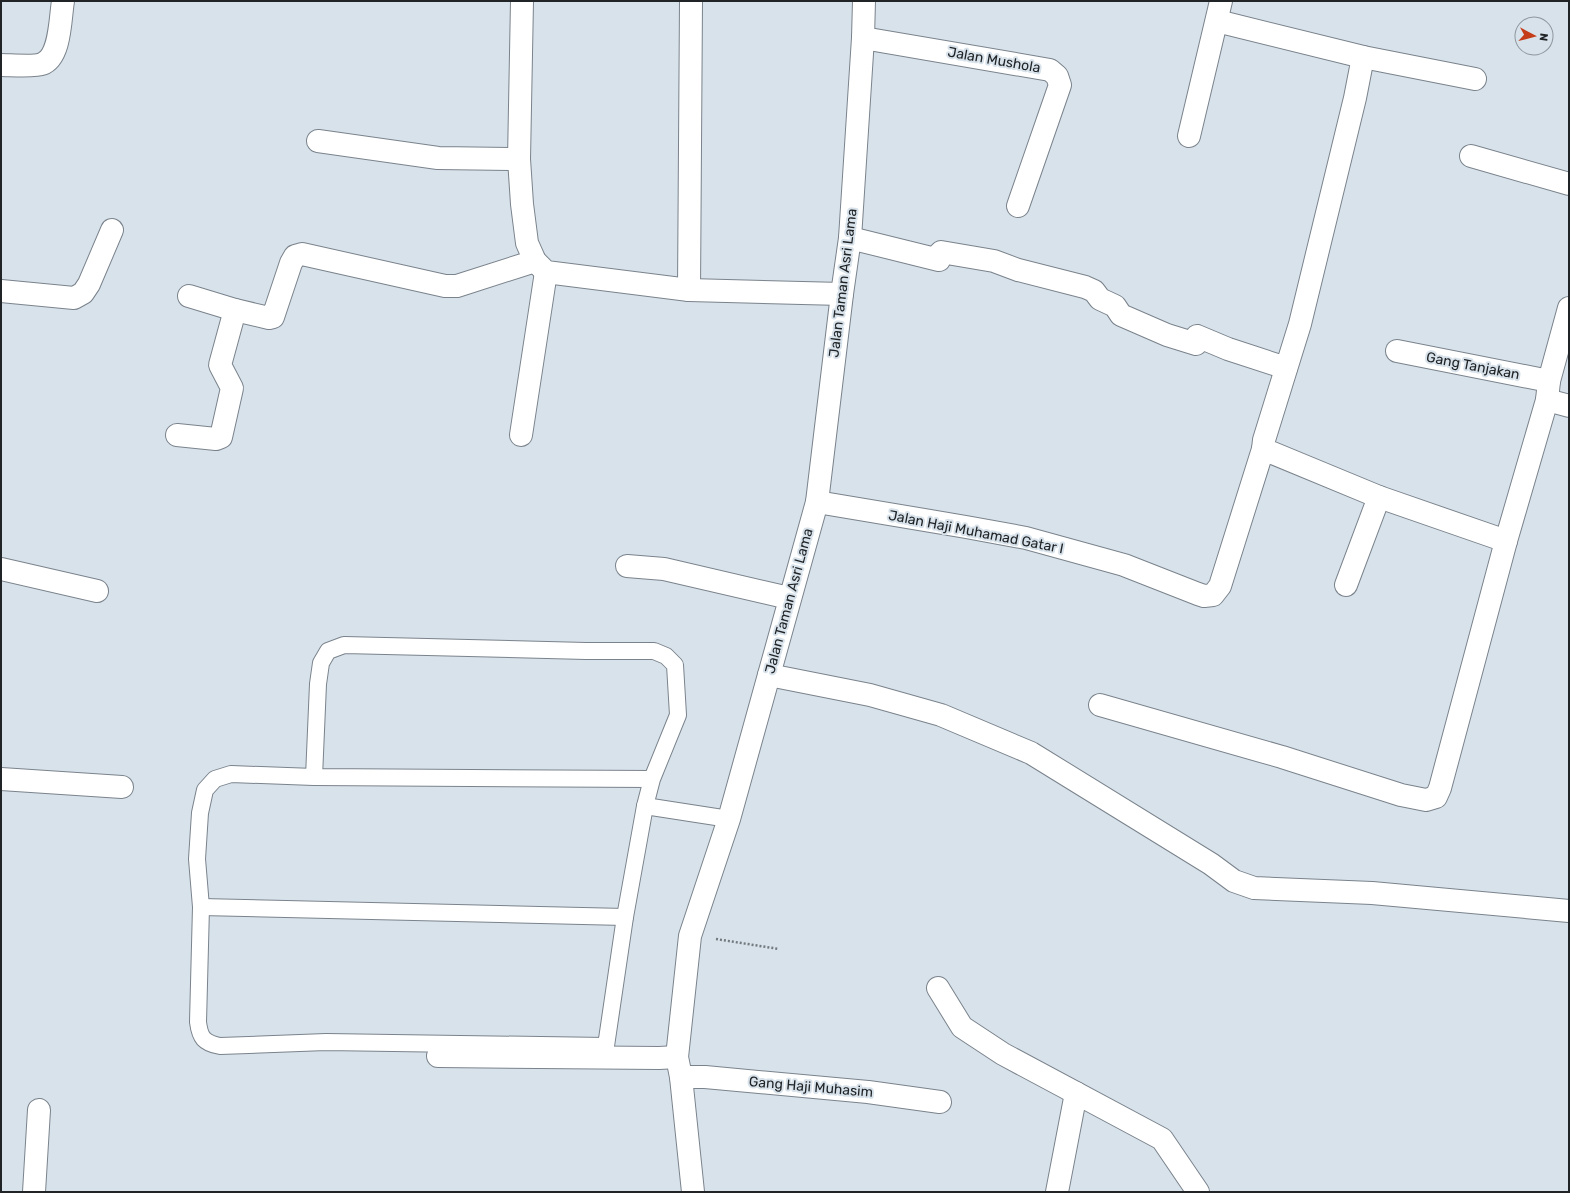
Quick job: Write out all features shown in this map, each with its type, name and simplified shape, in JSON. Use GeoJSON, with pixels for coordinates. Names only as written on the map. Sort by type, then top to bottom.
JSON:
{"type":"FeatureCollection","features":[{"type":"Feature","properties":{"kind":"street"},"geometry":{"type":"LineString","coordinates":[[1,65],[42,65],[52,58],[56,48],[63,1]]}},
{"type":"Feature","properties":{"kind":"street"},"geometry":{"type":"LineString","coordinates":[[521,435],[541,266],[527,243],[522,204],[519,159],[522,1]]}},
{"type":"Feature","properties":{"kind":"street"},"geometry":{"type":"LineString","coordinates":[[689,290],[690,1]]}},
{"type":"Feature","properties":{"kind":"street","name":"Jalan Taman Asri Lama"},"geometry":{"type":"LineString","coordinates":[[693,1192],[679,1067],[690,936],[729,818],[816,502],[850,238],[864,1]]}},
{"type":"Feature","properties":{"kind":"street"},"geometry":{"type":"LineString","coordinates":[[1189,136],[1219,11],[1363,57],[1475,79]]}},
{"type":"Feature","properties":{"kind":"street","name":"Jalan Mushola"},"geometry":{"type":"LineString","coordinates":[[863,38],[1050,70],[1057,76],[1060,85],[1018,206]]}},
{"type":"Feature","properties":{"kind":"street"},"geometry":{"type":"LineString","coordinates":[[1363,57],[1355,98],[1300,324],[1264,440],[1263,449],[1379,497],[1506,541]]}},
{"type":"Feature","properties":{"kind":"street"},"geometry":{"type":"LineString","coordinates":[[318,141],[438,158],[519,159]]}},
{"type":"Feature","properties":{"kind":"street"},"geometry":{"type":"LineString","coordinates":[[1471,156],[1569,184]]}},
{"type":"Feature","properties":{"kind":"street"},"geometry":{"type":"LineString","coordinates":[[1,291],[74,298],[83,293],[89,284],[112,230]]}},
{"type":"Feature","properties":{"kind":"street"},"geometry":{"type":"LineString","coordinates":[[850,238],[939,260],[941,252],[994,261],[1018,270],[1085,287],[1094,291],[1100,298],[1115,306],[1121,315],[1167,335],[1196,344],[1197,336],[1228,350],[1286,368]]}},
{"type":"Feature","properties":{"kind":"street"},"geometry":{"type":"LineString","coordinates":[[189,296],[235,310],[269,318],[273,317],[290,263],[295,256],[302,254],[445,286],[457,286],[541,266],[689,290],[842,294]]}},
{"type":"Feature","properties":{"kind":"street"},"geometry":{"type":"LineString","coordinates":[[1100,705],[1282,757],[1401,795],[1426,800],[1436,797],[1440,788],[1569,308]]}},
{"type":"Feature","properties":{"kind":"street"},"geometry":{"type":"LineString","coordinates":[[177,435],[216,439],[221,437],[232,388],[220,364],[235,310]]}},
{"type":"Feature","properties":{"kind":"street","name":"Gang Tanjakan"},"geometry":{"type":"LineString","coordinates":[[1397,351],[1548,390],[1569,406]]}},
{"type":"Feature","properties":{"kind":"street","name":"Jalan Haji Muhamad Gatar I"},"geometry":{"type":"LineString","coordinates":[[816,502],[1026,538],[1124,565],[1204,596],[1213,595],[1220,586],[1263,449]]}},
{"type":"Feature","properties":{"kind":"street"},"geometry":{"type":"LineString","coordinates":[[1346,585],[1379,497]]}},
{"type":"Feature","properties":{"kind":"street"},"geometry":{"type":"LineString","coordinates":[[627,566],[664,569],[789,598]]}},
{"type":"Feature","properties":{"kind":"street"},"geometry":{"type":"LineString","coordinates":[[1,569],[97,591]]}},
{"type":"Feature","properties":{"kind":"street"},"geometry":{"type":"LineString","coordinates":[[769,675],[870,695],[941,715],[1031,753],[1211,864],[1234,881],[1254,888],[1372,893],[1569,911]]}},
{"type":"Feature","properties":{"kind":"street"},"geometry":{"type":"LineString","coordinates":[[1,778],[122,787]]}},
{"type":"Feature","properties":{"kind":"street"},"geometry":{"type":"LineString","coordinates":[[938,988],[962,1027],[1003,1054],[1162,1139],[1198,1192]]}},
{"type":"Feature","properties":{"kind":"street","name":"Gang Haji Muhasim"},"geometry":{"type":"LineString","coordinates":[[438,1056],[659,1058],[705,1077],[868,1092],[940,1102]]}},
{"type":"Feature","properties":{"kind":"street"},"geometry":{"type":"LineString","coordinates":[[1057,1192],[1076,1093]]}},
{"type":"Feature","properties":{"kind":"street"},"geometry":{"type":"LineString","coordinates":[[34,1192],[39,1110]]}},
{"type":"Feature","properties":{"kind":"lane"},"geometry":{"type":"LineString","coordinates":[[314,777],[318,684],[321,663],[328,651],[344,645],[586,652],[654,650],[666,656],[675,665],[678,715],[652,779],[645,806],[625,917],[606,1046],[326,1042],[220,1046],[209,1044],[199,1033],[198,1022],[201,907],[197,859],[200,813],[205,790],[215,779],[231,774],[314,777],[652,779]]}},
{"type":"Feature","properties":{"kind":"lane"},"geometry":{"type":"LineString","coordinates":[[645,806],[729,818]]}},
{"type":"Feature","properties":{"kind":"lane"},"geometry":{"type":"LineString","coordinates":[[201,907],[625,917]]}},
{"type":"Feature","properties":{"kind":"path"},"geometry":{"type":"LineString","coordinates":[[710,938],[779,949]]}}]}
